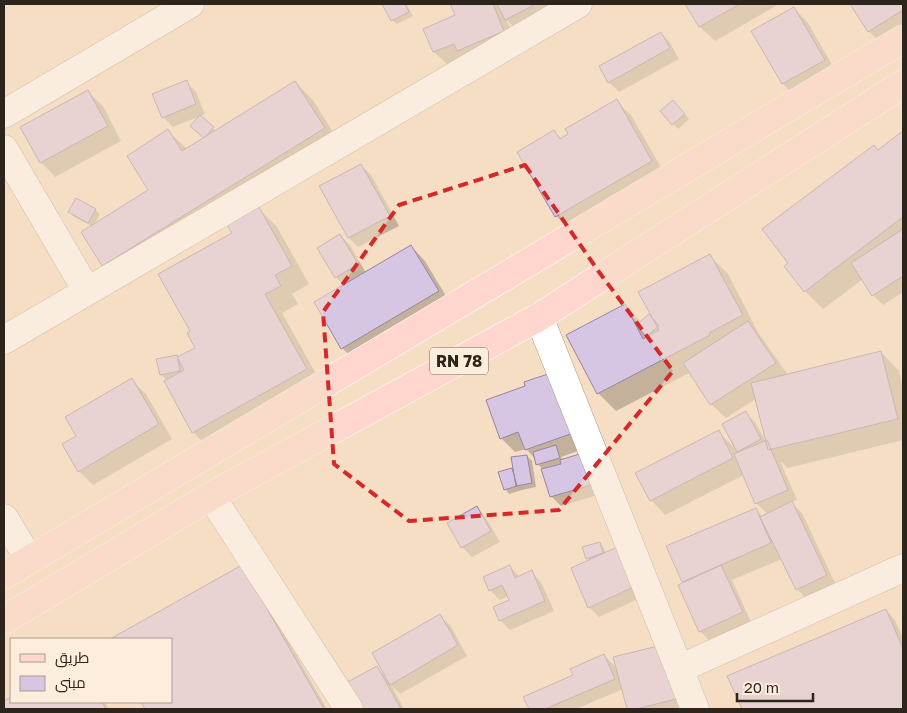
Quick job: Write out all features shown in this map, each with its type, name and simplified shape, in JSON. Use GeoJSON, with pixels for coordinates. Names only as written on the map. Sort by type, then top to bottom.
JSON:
{"type":"FeatureCollection","features":[{"type":"Feature","properties":{"kind":"main road","name":"RN 78"},"geometry":{"type":"LineString","coordinates":[[4,575],[903,39]]}},
{"type":"Feature","properties":{"kind":"main road","name":"RN 78"},"geometry":{"type":"LineString","coordinates":[[4,620],[211,496],[539,317],[903,84]]}},
{"type":"Feature","properties":{"kind":"street"},"geometry":{"type":"LineString","coordinates":[[4,114],[190,4]]}},
{"type":"Feature","properties":{"kind":"street"},"geometry":{"type":"LineString","coordinates":[[4,340],[578,4]]}},
{"type":"Feature","properties":{"kind":"street"},"geometry":{"type":"LineString","coordinates":[[4,149],[87,291]]}},
{"type":"Feature","properties":{"kind":"street"},"geometry":{"type":"LineString","coordinates":[[539,317],[695,709]]}},
{"type":"Feature","properties":{"kind":"street"},"geometry":{"type":"LineString","coordinates":[[211,496],[348,709]]}},
{"type":"Feature","properties":{"kind":"street"},"geometry":{"type":"LineString","coordinates":[[4,518],[29,559]]}},
{"type":"Feature","properties":{"kind":"street"},"geometry":{"type":"LineString","coordinates":[[679,669],[903,568]]}},
{"type":"Feature","properties":{"kind":"highlighted area"},"geometry":{"type":"Polygon","coordinates":[[[525,165],[599,272],[673,371],[559,510],[409,521],[334,464],[323,312],[399,205],[525,165]]]}},
{"type":"Feature","properties":{"kind":"building"},"geometry":{"type":"Polygon","coordinates":[[[382,4],[405,4],[409,12],[391,21],[382,4]]]}},
{"type":"Feature","properties":{"kind":"building"},"geometry":{"type":"Polygon","coordinates":[[[450,4],[493,4],[504,31],[457,51],[454,44],[433,52],[423,29],[455,15],[450,4]]]}},
{"type":"Feature","properties":{"kind":"building"},"geometry":{"type":"Polygon","coordinates":[[[497,4],[536,4],[505,20],[497,4]]]}},
{"type":"Feature","properties":{"kind":"building"},"geometry":{"type":"Polygon","coordinates":[[[685,4],[740,4],[699,27],[685,4]]]}},
{"type":"Feature","properties":{"kind":"building"},"geometry":{"type":"Polygon","coordinates":[[[850,4],[903,4],[903,10],[868,32],[850,4]]]}},
{"type":"Feature","properties":{"kind":"building"},"geometry":{"type":"Polygon","coordinates":[[[794,7],[825,60],[782,84],[751,31],[794,7]]]}},
{"type":"Feature","properties":{"kind":"building"},"geometry":{"type":"Polygon","coordinates":[[[661,32],[670,48],[608,83],[599,66],[661,32]]]}},
{"type":"Feature","properties":{"kind":"building"},"geometry":{"type":"Polygon","coordinates":[[[187,80],[196,104],[162,118],[152,94],[187,80]]]}},
{"type":"Feature","properties":{"kind":"building"},"geometry":{"type":"Polygon","coordinates":[[[295,81],[325,128],[102,266],[81,232],[148,190],[127,156],[168,129],[182,151],[295,81]]]}},
{"type":"Feature","properties":{"kind":"building"},"geometry":{"type":"Polygon","coordinates":[[[88,90],[108,126],[40,163],[20,127],[88,90]]]}},
{"type":"Feature","properties":{"kind":"building"},"geometry":{"type":"Polygon","coordinates":[[[617,99],[652,161],[555,217],[517,152],[554,130],[560,139],[568,134],[565,129],[617,99]]]}},
{"type":"Feature","properties":{"kind":"building"},"geometry":{"type":"Polygon","coordinates":[[[673,100],[685,114],[672,125],[660,111],[673,100]]]}},
{"type":"Feature","properties":{"kind":"building"},"geometry":{"type":"Polygon","coordinates":[[[200,115],[214,127],[204,138],[190,126],[200,115]]]}},
{"type":"Feature","properties":{"kind":"building"},"geometry":{"type":"Polygon","coordinates":[[[903,131],[903,217],[804,292],[784,266],[788,263],[762,229],[874,145],[878,150],[903,131]]]}},
{"type":"Feature","properties":{"kind":"building"},"geometry":{"type":"Polygon","coordinates":[[[361,164],[390,216],[348,238],[319,186],[361,164]]]}},
{"type":"Feature","properties":{"kind":"building"},"geometry":{"type":"Polygon","coordinates":[[[76,198],[96,209],[88,223],[68,212],[76,198]]]}},
{"type":"Feature","properties":{"kind":"building"},"geometry":{"type":"Polygon","coordinates":[[[259,207],[292,266],[275,275],[281,286],[265,294],[307,369],[192,433],[164,381],[184,370],[177,357],[195,348],[187,333],[190,331],[158,274],[232,233],[227,225],[259,207]]]}},
{"type":"Feature","properties":{"kind":"building"},"geometry":{"type":"Polygon","coordinates":[[[903,229],[903,276],[872,296],[851,263],[903,229]]]}},
{"type":"Feature","properties":{"kind":"building"},"geometry":{"type":"Polygon","coordinates":[[[340,234],[358,264],[335,278],[317,248],[340,234]]]}},
{"type":"Feature","properties":{"kind":"building"},"geometry":{"type":"Polygon","coordinates":[[[411,245],[439,291],[341,349],[314,302],[411,245]]]}},
{"type":"Feature","properties":{"kind":"building"},"geometry":{"type":"Polygon","coordinates":[[[710,254],[743,315],[709,333],[710,335],[597,394],[566,335],[625,304],[643,339],[659,330],[638,292],[710,254]]]}},
{"type":"Feature","properties":{"kind":"building"},"geometry":{"type":"Polygon","coordinates":[[[649,314],[659,326],[646,337],[636,325],[649,314]]]}},
{"type":"Feature","properties":{"kind":"building"},"geometry":{"type":"Polygon","coordinates":[[[748,321],[776,363],[710,405],[683,363],[748,321]]]}},
{"type":"Feature","properties":{"kind":"building"},"geometry":{"type":"Polygon","coordinates":[[[881,351],[898,419],[768,450],[751,383],[881,351]]]}},
{"type":"Feature","properties":{"kind":"building"},"geometry":{"type":"Polygon","coordinates":[[[177,355],[180,371],[160,375],[156,359],[177,355]]]}},
{"type":"Feature","properties":{"kind":"building"},"geometry":{"type":"Polygon","coordinates":[[[554,372],[576,432],[525,450],[518,432],[500,439],[486,400],[525,386],[524,382],[554,372]]]}},
{"type":"Feature","properties":{"kind":"building"},"geometry":{"type":"Polygon","coordinates":[[[132,378],[159,424],[78,472],[62,444],[76,436],[65,417],[132,378]]]}},
{"type":"Feature","properties":{"kind":"building"},"geometry":{"type":"Polygon","coordinates":[[[746,411],[761,439],[737,452],[722,424],[746,411]]]}},
{"type":"Feature","properties":{"kind":"building"},"geometry":{"type":"Polygon","coordinates":[[[719,430],[733,458],[650,501],[635,473],[719,430]]]}},
{"type":"Feature","properties":{"kind":"building"},"geometry":{"type":"Polygon","coordinates":[[[767,440],[788,490],[755,504],[734,454],[767,440]]]}},
{"type":"Feature","properties":{"kind":"building"},"geometry":{"type":"Polygon","coordinates":[[[556,445],[560,458],[536,465],[533,452],[556,445]]]}},
{"type":"Feature","properties":{"kind":"building"},"geometry":{"type":"Polygon","coordinates":[[[586,452],[595,484],[550,497],[541,469],[561,464],[560,460],[586,452]]]}},
{"type":"Feature","properties":{"kind":"building"},"geometry":{"type":"Polygon","coordinates":[[[527,455],[532,483],[516,486],[511,457],[527,455]]]}},
{"type":"Feature","properties":{"kind":"building"},"geometry":{"type":"Polygon","coordinates":[[[512,468],[517,486],[504,490],[498,472],[512,468]]]}},
{"type":"Feature","properties":{"kind":"building"},"geometry":{"type":"Polygon","coordinates":[[[792,501],[827,575],[796,590],[760,517],[792,501]]]}},
{"type":"Feature","properties":{"kind":"building"},"geometry":{"type":"Polygon","coordinates":[[[477,506],[491,531],[461,548],[447,523],[477,506]]]}},
{"type":"Feature","properties":{"kind":"building"},"geometry":{"type":"Polygon","coordinates":[[[756,508],[771,543],[682,582],[666,546],[756,508]]]}},
{"type":"Feature","properties":{"kind":"building"},"geometry":{"type":"Polygon","coordinates":[[[600,542],[603,553],[586,559],[582,547],[600,542]]]}},
{"type":"Feature","properties":{"kind":"building"},"geometry":{"type":"Polygon","coordinates":[[[622,545],[640,584],[588,608],[571,568],[622,545]]]}},
{"type":"Feature","properties":{"kind":"building"},"geometry":{"type":"Polygon","coordinates":[[[242,565],[324,709],[145,709],[142,703],[172,703],[172,638],[112,638],[242,565]]]}},
{"type":"Feature","properties":{"kind":"building"},"geometry":{"type":"Polygon","coordinates":[[[510,565],[515,578],[532,570],[545,601],[499,621],[493,607],[509,600],[502,585],[489,591],[483,577],[510,565]]]}},
{"type":"Feature","properties":{"kind":"building"},"geometry":{"type":"Polygon","coordinates":[[[721,565],[743,612],[699,632],[678,585],[721,565]]]}},
{"type":"Feature","properties":{"kind":"building"},"geometry":{"type":"Polygon","coordinates":[[[886,609],[903,649],[903,709],[742,709],[727,676],[886,609]]]}},
{"type":"Feature","properties":{"kind":"building"},"geometry":{"type":"Polygon","coordinates":[[[440,614],[458,645],[390,685],[372,653],[440,614]]]}},
{"type":"Feature","properties":{"kind":"building"},"geometry":{"type":"Polygon","coordinates":[[[666,644],[680,698],[636,709],[627,709],[613,657],[666,644]]]}},
{"type":"Feature","properties":{"kind":"building"},"geometry":{"type":"Polygon","coordinates":[[[604,654],[615,679],[545,709],[529,709],[523,697],[573,675],[570,669],[604,654]]]}},
{"type":"Feature","properties":{"kind":"building"},"geometry":{"type":"Polygon","coordinates":[[[377,666],[401,709],[355,709],[342,685],[377,666]]]}},
{"type":"Feature","properties":{"kind":"building"},"geometry":{"type":"Polygon","coordinates":[[[10,698],[10,703],[103,703],[106,709],[4,709],[4,701],[10,698]]]}}]}
